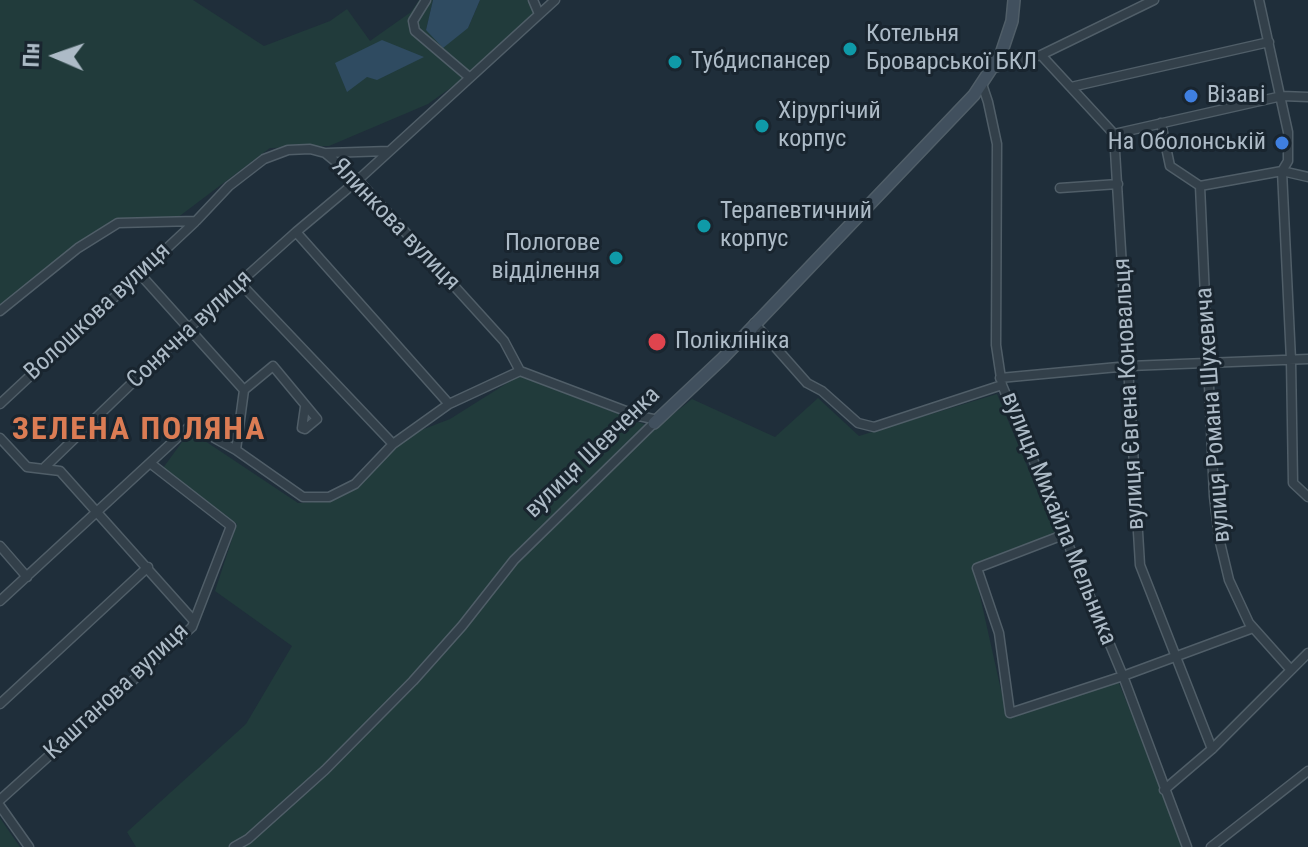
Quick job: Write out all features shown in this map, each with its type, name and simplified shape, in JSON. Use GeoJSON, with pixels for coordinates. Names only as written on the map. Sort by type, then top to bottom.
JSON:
{"type":"FeatureCollection","features":[{"type":"Feature","properties":{"kind":"street"},"geometry":{"type":"LineString","coordinates":[[426,0],[413,21],[415,31],[469,77]]}},
{"type":"Feature","properties":{"kind":"street"},"geometry":{"type":"LineString","coordinates":[[533,0],[539,14]]}},
{"type":"Feature","properties":{"kind":"street","name":"Сонячна вулиця"},"geometry":{"type":"LineString","coordinates":[[45,467],[189,328],[358,180],[555,0]]}},
{"type":"Feature","properties":{"kind":"street","name":"вулиця Шевченка"},"geometry":{"type":"LineString","coordinates":[[234,847],[248,839],[325,770],[413,681],[514,560],[656,421],[692,390],[982,84],[994,68],[1012,21],[1014,0]]}},
{"type":"Feature","properties":{"kind":"street"},"geometry":{"type":"LineString","coordinates":[[994,68],[1041,55],[1154,0]]}},
{"type":"Feature","properties":{"kind":"street"},"geometry":{"type":"LineString","coordinates":[[1259,0],[1282,96],[1289,150],[1288,161],[1282,171],[1293,483],[1308,497]]}},
{"type":"Feature","properties":{"kind":"street"},"geometry":{"type":"LineString","coordinates":[[1071,87],[1269,42]]}},
{"type":"Feature","properties":{"kind":"street"},"geometry":{"type":"LineString","coordinates":[[1041,55],[1114,134],[1282,96],[1308,97]]}},
{"type":"Feature","properties":{"kind":"street","name":"вулиця Михайла Мельника"},"geometry":{"type":"LineString","coordinates":[[982,84],[997,144],[996,345],[1001,381],[1123,676],[1187,847]]}},
{"type":"Feature","properties":{"kind":"street"},"geometry":{"type":"LineString","coordinates":[[1161,123],[1170,166],[1200,186],[1282,171],[1308,177]]}},
{"type":"Feature","properties":{"kind":"street","name":"вулиця Євгена Коновальця"},"geometry":{"type":"LineString","coordinates":[[1114,134],[1140,565],[1212,749]]}},
{"type":"Feature","properties":{"kind":"street","name":"Ялинкова вулиця"},"geometry":{"type":"LineString","coordinates":[[196,221],[229,186],[264,159],[288,150],[310,149],[325,153],[358,180],[504,341],[520,371]]}},
{"type":"Feature","properties":{"kind":"street"},"geometry":{"type":"LineString","coordinates":[[325,153],[390,151]]}},
{"type":"Feature","properties":{"kind":"street"},"geometry":{"type":"LineString","coordinates":[[1060,188],[1118,184]]}},
{"type":"Feature","properties":{"kind":"street","name":"вулиця Романа Шухевича"},"geometry":{"type":"LineString","coordinates":[[1200,186],[1214,496],[1219,538],[1237,600],[1253,628],[1291,670]]}},
{"type":"Feature","properties":{"kind":"street"},"geometry":{"type":"LineString","coordinates":[[0,311],[78,248],[118,223],[196,221]]}},
{"type":"Feature","properties":{"kind":"street","name":"Волошкова вулиця"},"geometry":{"type":"LineString","coordinates":[[0,404],[196,221]]}},
{"type":"Feature","properties":{"kind":"street"},"geometry":{"type":"LineString","coordinates":[[296,232],[449,404]]}},
{"type":"Feature","properties":{"kind":"street"},"geometry":{"type":"LineString","coordinates":[[139,273],[244,390]]}},
{"type":"Feature","properties":{"kind":"street"},"geometry":{"type":"LineString","coordinates":[[240,283],[393,444]]}},
{"type":"Feature","properties":{"kind":"street"},"geometry":{"type":"LineString","coordinates":[[754,323],[807,383],[822,391],[858,423],[874,427],[1001,381],[1129,366],[1308,359]]}},
{"type":"Feature","properties":{"kind":"street"},"geometry":{"type":"LineString","coordinates":[[236,450],[244,390],[273,366],[305,407]]}},
{"type":"Feature","properties":{"kind":"street"},"geometry":{"type":"LineString","coordinates":[[0,601],[191,425],[236,450],[303,497],[329,497],[355,484],[393,444],[449,404],[520,371],[656,421]]}},
{"type":"Feature","properties":{"kind":"street"},"geometry":{"type":"LineString","coordinates":[[0,438],[27,467],[60,471],[194,621]]}},
{"type":"Feature","properties":{"kind":"street","name":"Каштанова вулиця"},"geometry":{"type":"LineString","coordinates":[[0,803],[192,627],[231,526],[150,463]]}},
{"type":"Feature","properties":{"kind":"street"},"geometry":{"type":"LineString","coordinates":[[1063,535],[977,568],[999,633],[1010,713],[1253,628]]}},
{"type":"Feature","properties":{"kind":"street"},"geometry":{"type":"LineString","coordinates":[[0,546],[27,577]]}},
{"type":"Feature","properties":{"kind":"street"},"geometry":{"type":"LineString","coordinates":[[0,704],[148,567]]}},
{"type":"Feature","properties":{"kind":"street"},"geometry":{"type":"LineString","coordinates":[[1164,790],[1212,749],[1308,653]]}},
{"type":"Feature","properties":{"kind":"street"},"geometry":{"type":"LineString","coordinates":[[1211,847],[1308,771]]}},
{"type":"Feature","properties":{"kind":"street"},"geometry":{"type":"LineString","coordinates":[[0,803],[29,847]]}},
{"type":"Feature","properties":{"kind":"green space"},"geometry":{"type":"Polygon","coordinates":[[[0,0],[193,0],[264,46],[330,21],[347,9],[370,41],[411,12],[419,0],[433,0],[426,30],[468,28],[480,0],[539,0],[539,14],[495,56],[428,104],[329,146],[270,148],[177,218],[122,218],[94,233],[0,305],[0,0]]]}},
{"type":"Feature","properties":{"kind":"green space"},"geometry":{"type":"Polygon","coordinates":[[[520,375],[646,425],[651,432],[692,399],[775,437],[818,398],[859,436],[997,394],[1056,535],[974,569],[1007,717],[1118,681],[1186,847],[136,847],[127,832],[246,724],[292,646],[215,591],[237,524],[163,468],[190,431],[298,503],[330,501],[355,487],[411,434],[450,419],[520,375]]]}},
{"type":"Feature","properties":{"kind":"green space"},"geometry":{"type":"Polygon","coordinates":[[[0,818],[20,847],[0,847],[0,818]]]}},
{"type":"Feature","properties":{"kind":"water"},"geometry":{"type":"Polygon","coordinates":[[[433,0],[480,0],[468,28],[443,48],[426,30],[433,0]]]}},
{"type":"Feature","properties":{"kind":"water"},"geometry":{"type":"Polygon","coordinates":[[[382,40],[424,57],[377,80],[367,77],[347,92],[335,63],[382,40]]]}},
{"type":"Feature","properties":{"kind":"place","name":"Котельня Броварської БКЛ"},"geometry":{"type":"Point","coordinates":[850,49]}},
{"type":"Feature","properties":{"kind":"place","name":"Тубдиспансер"},"geometry":{"type":"Point","coordinates":[675,62]}},
{"type":"Feature","properties":{"kind":"place","name":"Візаві"},"geometry":{"type":"Point","coordinates":[1191,96]}},
{"type":"Feature","properties":{"kind":"place","name":"Хірургічий корпус"},"geometry":{"type":"Point","coordinates":[762,126]}},
{"type":"Feature","properties":{"kind":"place","name":"На Оболонській"},"geometry":{"type":"Point","coordinates":[1282,143]}},
{"type":"Feature","properties":{"kind":"place","name":"Терапевтичний корпус"},"geometry":{"type":"Point","coordinates":[704,226]}},
{"type":"Feature","properties":{"kind":"place","name":"Пологове відділення"},"geometry":{"type":"Point","coordinates":[616,258]}},
{"type":"Feature","properties":{"kind":"place","name":"Поліклініка"},"geometry":{"type":"Point","coordinates":[657,342]}},
{"type":"Feature","properties":{"kind":"district","name":"ЗЕЛЕНА ПОЛЯНА"},"geometry":{"type":"Point","coordinates":[139,431]}}]}
